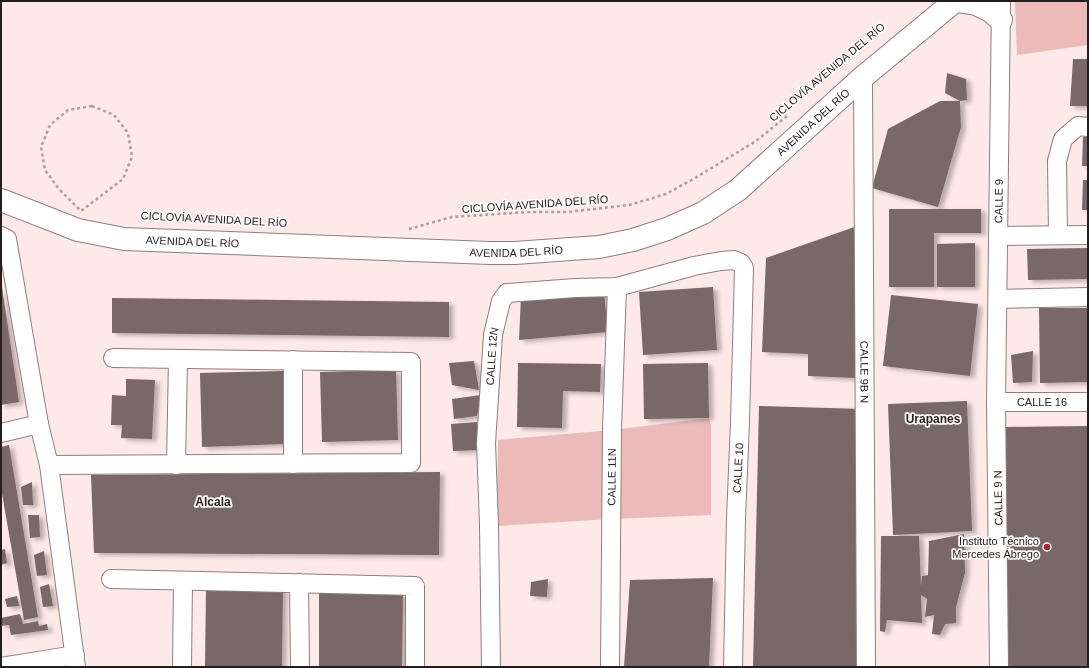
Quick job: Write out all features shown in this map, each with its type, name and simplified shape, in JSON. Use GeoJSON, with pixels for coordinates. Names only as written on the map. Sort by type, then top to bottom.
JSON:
{"type":"FeatureCollection","features":[{"type":"Feature","properties":{"kind":"main road"},"geometry":{"type":"LineString","coordinates":[[956,1],[976,4],[989,10],[1001,10]]}},
{"type":"Feature","properties":{"kind":"main road","name":"AVENIDA DEL RÍO"},"geometry":{"type":"LineString","coordinates":[[1,200],[78,230],[124,238],[490,253],[515,253],[599,247],[633,240],[703,213],[738,190],[863,77],[956,1]]}},
{"type":"Feature","properties":{"kind":"street","name":"CALLE 9"},"geometry":{"type":"LineString","coordinates":[[996,402],[1001,10]]}},
{"type":"Feature","properties":{"kind":"street","name":"CALLE 9B N"},"geometry":{"type":"LineString","coordinates":[[863,77],[866,667]]}},
{"type":"Feature","properties":{"kind":"street"},"geometry":{"type":"LineString","coordinates":[[1058,235],[1057,161],[1063,138],[1078,126],[1088,127]]}},
{"type":"Feature","properties":{"kind":"street"},"geometry":{"type":"LineString","coordinates":[[999,236],[1088,235]]}},
{"type":"Feature","properties":{"kind":"street"},"geometry":{"type":"LineString","coordinates":[[1,236],[7,239],[39,424],[49,465],[75,661],[1,667]]}},
{"type":"Feature","properties":{"kind":"street","name":"CALLE 12N"},"geometry":{"type":"LineString","coordinates":[[491,667],[486,443],[494,335],[501,301],[507,293],[575,288],[617,287],[694,266],[721,261],[734,260],[741,263],[744,268]]}},
{"type":"Feature","properties":{"kind":"street","name":"CALLE 10"},"geometry":{"type":"LineString","coordinates":[[733,667],[744,268]]}},
{"type":"Feature","properties":{"kind":"street","name":"CALLE 11N"},"geometry":{"type":"LineString","coordinates":[[610,667],[612,430],[617,287]]}},
{"type":"Feature","properties":{"kind":"street"},"geometry":{"type":"LineString","coordinates":[[998,299],[1088,297]]}},
{"type":"Feature","properties":{"kind":"street"},"geometry":{"type":"LineString","coordinates":[[49,465],[411,463],[411,362],[113,358]]}},
{"type":"Feature","properties":{"kind":"street"},"geometry":{"type":"LineString","coordinates":[[176,464],[178,359]]}},
{"type":"Feature","properties":{"kind":"street"},"geometry":{"type":"LineString","coordinates":[[292,464],[293,360]]}},
{"type":"Feature","properties":{"kind":"street","name":"CALLE 16"},"geometry":{"type":"LineString","coordinates":[[996,402],[1088,402]]}},
{"type":"Feature","properties":{"kind":"street","name":"CALLE 9 N"},"geometry":{"type":"LineString","coordinates":[[996,402],[999,667]]}},
{"type":"Feature","properties":{"kind":"street"},"geometry":{"type":"LineString","coordinates":[[1,432],[39,424]]}},
{"type":"Feature","properties":{"kind":"street"},"geometry":{"type":"LineString","coordinates":[[111,579],[415,586],[415,667]]}},
{"type":"Feature","properties":{"kind":"street"},"geometry":{"type":"LineString","coordinates":[[182,667],[183,581]]}},
{"type":"Feature","properties":{"kind":"street"},"geometry":{"type":"LineString","coordinates":[[299,583],[300,667]]}},
{"type":"Feature","properties":{"kind":"path"},"geometry":{"type":"LineString","coordinates":[[81,211],[123,179],[132,157],[128,133],[114,115],[92,106],[68,110],[50,125],[41,147],[45,170],[59,189],[81,211],[88,213]]}},
{"type":"Feature","properties":{"kind":"path","name":"CICLOVÍA AVENIDA DEL RÍO"},"geometry":{"type":"LineString","coordinates":[[407,229],[452,217],[527,212],[567,212],[630,205],[666,194],[695,178],[756,141],[790,114]]}},
{"type":"Feature","properties":{"kind":"shaded area"},"geometry":{"type":"Polygon","coordinates":[[[1015,1],[1088,1],[1088,45],[1017,55],[1015,1]]]}},
{"type":"Feature","properties":{"kind":"shaded area"},"geometry":{"type":"Polygon","coordinates":[[[709,418],[711,425],[711,515],[497,526],[498,440],[612,430],[709,418]]]}},
{"type":"Feature","properties":{"kind":"building"},"geometry":{"type":"Polygon","coordinates":[[[1073,59],[1088,59],[1088,106],[1070,106],[1073,59]]]}},
{"type":"Feature","properties":{"kind":"building"},"geometry":{"type":"Polygon","coordinates":[[[947,73],[966,79],[967,100],[960,101],[945,93],[947,73]]]}},
{"type":"Feature","properties":{"kind":"building"},"geometry":{"type":"Polygon","coordinates":[[[940,101],[960,101],[961,127],[938,207],[872,188],[888,129],[940,101]]]}},
{"type":"Feature","properties":{"kind":"building"},"geometry":{"type":"Polygon","coordinates":[[[1083,137],[1088,137],[1088,166],[1082,166],[1083,137]]]}},
{"type":"Feature","properties":{"kind":"building"},"geometry":{"type":"Polygon","coordinates":[[[1083,180],[1088,180],[1088,210],[1082,210],[1083,180]]]}},
{"type":"Feature","properties":{"kind":"building"},"geometry":{"type":"Polygon","coordinates":[[[889,209],[981,209],[981,233],[934,233],[934,287],[889,287],[889,209]]]}},
{"type":"Feature","properties":{"kind":"building"},"geometry":{"type":"Polygon","coordinates":[[[863,224],[856,378],[808,376],[808,354],[762,352],[766,258],[863,224]]]}},
{"type":"Feature","properties":{"kind":"building"},"geometry":{"type":"Polygon","coordinates":[[[975,243],[975,287],[937,287],[937,244],[975,243]]]}},
{"type":"Feature","properties":{"kind":"building"},"geometry":{"type":"Polygon","coordinates":[[[1088,248],[1088,279],[1028,280],[1027,249],[1088,248]]]}},
{"type":"Feature","properties":{"kind":"building"},"geometry":{"type":"Polygon","coordinates":[[[1,287],[19,402],[1,405],[1,287]]]}},
{"type":"Feature","properties":{"kind":"building"},"geometry":{"type":"Polygon","coordinates":[[[713,287],[717,350],[643,355],[639,292],[713,287]]]}},
{"type":"Feature","properties":{"kind":"building"},"geometry":{"type":"Polygon","coordinates":[[[604,292],[608,332],[519,340],[521,296],[604,292]]]}},
{"type":"Feature","properties":{"kind":"building"},"geometry":{"type":"Polygon","coordinates":[[[891,295],[978,304],[970,376],[883,366],[891,295]]]}},
{"type":"Feature","properties":{"kind":"building"},"geometry":{"type":"Polygon","coordinates":[[[112,298],[449,302],[449,337],[112,333],[112,298]]]}},
{"type":"Feature","properties":{"kind":"building"},"geometry":{"type":"Polygon","coordinates":[[[1039,308],[1088,308],[1088,382],[1040,383],[1039,308]]]}},
{"type":"Feature","properties":{"kind":"building"},"geometry":{"type":"Polygon","coordinates":[[[1033,351],[1032,382],[1013,383],[1011,355],[1033,351]]]}},
{"type":"Feature","properties":{"kind":"building"},"geometry":{"type":"Polygon","coordinates":[[[474,361],[479,390],[452,385],[449,363],[474,361]]]}},
{"type":"Feature","properties":{"kind":"building"},"geometry":{"type":"Polygon","coordinates":[[[518,363],[601,364],[600,392],[563,391],[562,428],[517,427],[518,363]]]}},
{"type":"Feature","properties":{"kind":"building"},"geometry":{"type":"Polygon","coordinates":[[[708,363],[709,418],[644,419],[643,364],[708,363]]]}},
{"type":"Feature","properties":{"kind":"building"},"geometry":{"type":"Polygon","coordinates":[[[396,370],[398,440],[322,442],[320,372],[396,370]]]}},
{"type":"Feature","properties":{"kind":"building"},"geometry":{"type":"Polygon","coordinates":[[[283,371],[284,444],[202,447],[200,373],[283,371]]]}},
{"type":"Feature","properties":{"kind":"building"},"geometry":{"type":"Polygon","coordinates":[[[126,379],[155,380],[152,439],[121,438],[122,425],[111,425],[112,395],[126,396],[126,379]]]}},
{"type":"Feature","properties":{"kind":"building"},"geometry":{"type":"Polygon","coordinates":[[[481,395],[477,416],[454,419],[452,399],[481,395]]]}},
{"type":"Feature","properties":{"kind":"building"},"geometry":{"type":"Polygon","coordinates":[[[967,401],[972,531],[893,535],[888,404],[967,401]]]}},
{"type":"Feature","properties":{"kind":"building"},"geometry":{"type":"Polygon","coordinates":[[[759,406],[863,409],[857,667],[753,667],[759,406]]]}},
{"type":"Feature","properties":{"kind":"building"},"geometry":{"type":"Polygon","coordinates":[[[477,422],[478,450],[453,451],[451,424],[477,422]]]}},
{"type":"Feature","properties":{"kind":"building","name":"Instituto Técnico Mercedes Ábrego"},"geometry":{"type":"Polygon","coordinates":[[[1088,426],[1088,667],[1006,667],[1005,427],[1088,426]]]}},
{"type":"Feature","properties":{"kind":"building"},"geometry":{"type":"Polygon","coordinates":[[[9,445],[38,617],[24,620],[1,488],[1,447],[9,445]]]}},
{"type":"Feature","properties":{"kind":"building"},"geometry":{"type":"Polygon","coordinates":[[[440,472],[439,555],[94,553],[91,475],[440,472]]]}},
{"type":"Feature","properties":{"kind":"building"},"geometry":{"type":"Polygon","coordinates":[[[32,482],[33,505],[23,505],[21,487],[32,482]]]}},
{"type":"Feature","properties":{"kind":"building"},"geometry":{"type":"Polygon","coordinates":[[[28,515],[39,515],[40,537],[30,538],[28,515]]]}},
{"type":"Feature","properties":{"kind":"building"},"geometry":{"type":"Polygon","coordinates":[[[964,534],[965,573],[956,607],[956,623],[945,624],[940,635],[932,634],[934,615],[925,617],[927,599],[921,595],[922,623],[887,620],[885,632],[880,631],[881,536],[919,536],[921,586],[922,576],[928,575],[929,541],[964,534]]]}},
{"type":"Feature","properties":{"kind":"building"},"geometry":{"type":"Polygon","coordinates":[[[5,549],[7,563],[1,565],[1,550],[5,549]]]}},
{"type":"Feature","properties":{"kind":"building"},"geometry":{"type":"Polygon","coordinates":[[[44,551],[47,575],[37,576],[34,555],[44,551]]]}},
{"type":"Feature","properties":{"kind":"building"},"geometry":{"type":"Polygon","coordinates":[[[713,578],[709,667],[624,667],[630,580],[713,578]]]}},
{"type":"Feature","properties":{"kind":"building"},"geometry":{"type":"Polygon","coordinates":[[[548,579],[547,597],[530,596],[531,582],[548,579]]]}},
{"type":"Feature","properties":{"kind":"building"},"geometry":{"type":"Polygon","coordinates":[[[49,584],[53,606],[43,607],[40,587],[49,584]]]}},
{"type":"Feature","properties":{"kind":"building"},"geometry":{"type":"Polygon","coordinates":[[[206,588],[283,589],[282,667],[205,667],[206,588]]]}},
{"type":"Feature","properties":{"kind":"building"},"geometry":{"type":"Polygon","coordinates":[[[319,590],[403,593],[402,667],[319,667],[319,590]]]}},
{"type":"Feature","properties":{"kind":"building"},"geometry":{"type":"Polygon","coordinates":[[[17,596],[19,606],[7,607],[5,599],[17,596]]]}},
{"type":"Feature","properties":{"kind":"building"},"geometry":{"type":"Polygon","coordinates":[[[20,614],[23,624],[38,621],[39,626],[47,624],[48,630],[11,635],[9,625],[1,626],[1,618],[20,614]]]}},
{"type":"Feature","properties":{"kind":"place","name":"Instituto Técnico Mercedes Ábrego"},"geometry":{"type":"Point","coordinates":[1047,547]}},
{"type":"Feature","properties":{"kind":"district","name":"Urapanes"},"geometry":{"type":"Point","coordinates":[933,419]}},
{"type":"Feature","properties":{"kind":"district","name":"Alcala"},"geometry":{"type":"Point","coordinates":[213,502]}}]}
